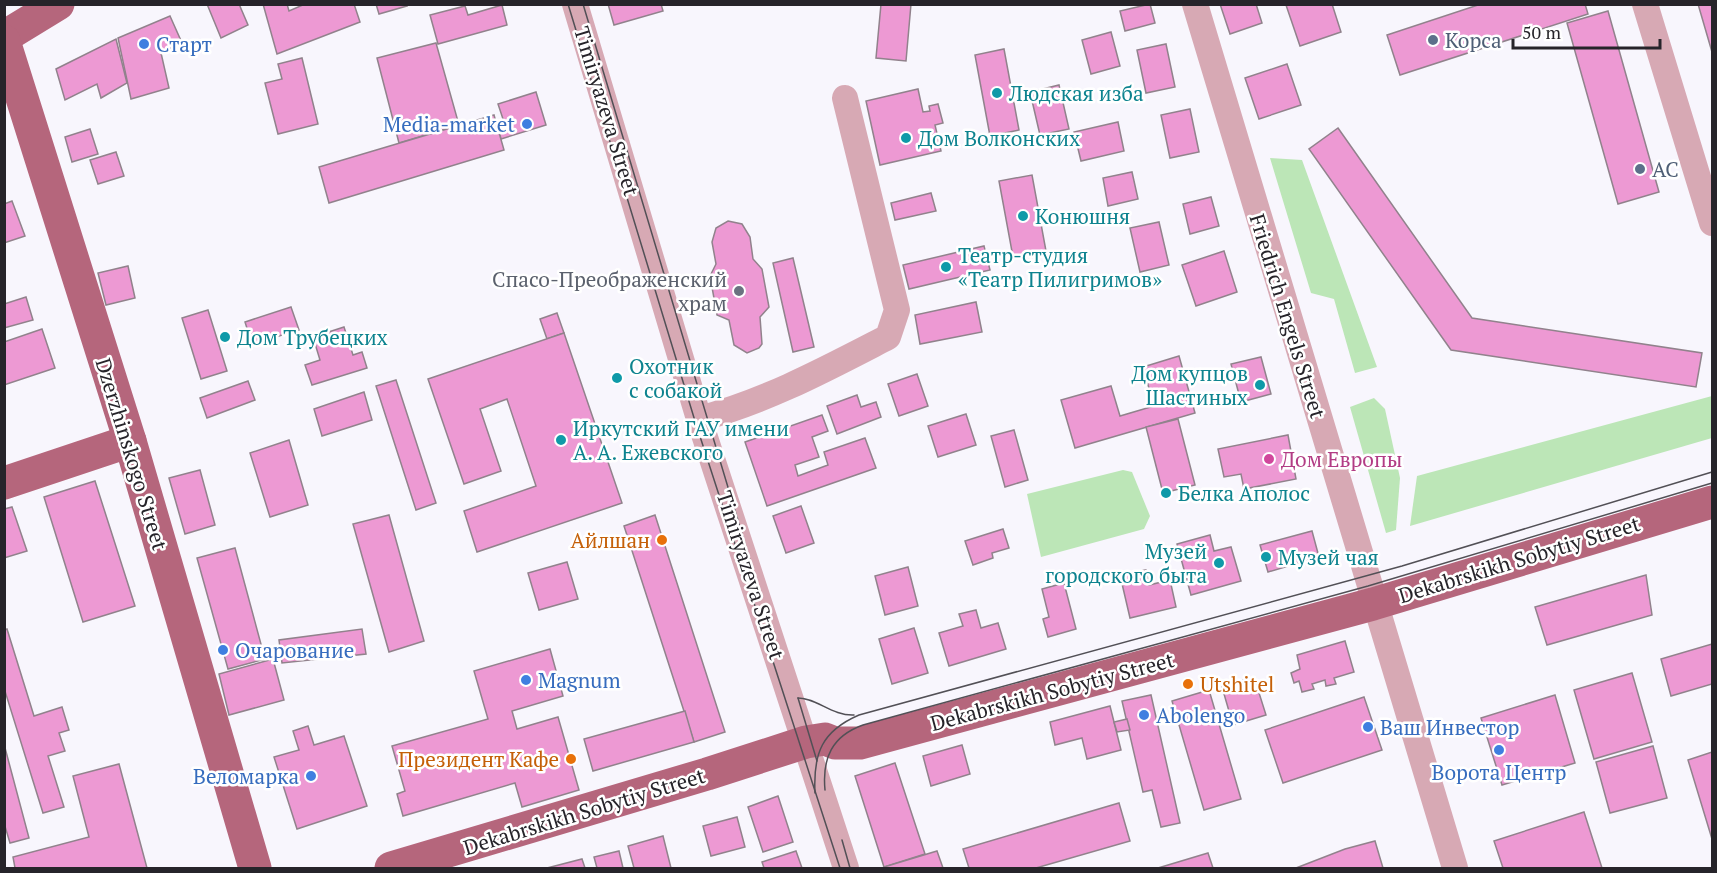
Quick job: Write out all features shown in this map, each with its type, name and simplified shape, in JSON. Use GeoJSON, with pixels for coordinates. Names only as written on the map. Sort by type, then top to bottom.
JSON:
{"type":"FeatureCollection","features":[{"type":"Feature","properties":{"kind":"main road"},"geometry":{"type":"LineString","coordinates":[[4,39],[58,4]]}},
{"type":"Feature","properties":{"kind":"main road","name":"Dzerzhinskogo Street"},"geometry":{"type":"LineString","coordinates":[[4,39],[130,441],[255,868]]}},
{"type":"Feature","properties":{"kind":"main road"},"geometry":{"type":"LineString","coordinates":[[4,483],[130,441]]}},
{"type":"Feature","properties":{"kind":"main road","name":"Dekabrskikh Sobytiy Street"},"geometry":{"type":"LineString","coordinates":[[391,868],[806,742],[825,739],[835,742],[860,743],[1373,604],[1713,502]]}},
{"type":"Feature","properties":{"kind":"street","name":"Timiryazeva Street"},"geometry":{"type":"LineString","coordinates":[[575,4],[699,419],[846,868]]}},
{"type":"Feature","properties":{"kind":"street","name":"Friedrich Engels Street"},"geometry":{"type":"LineString","coordinates":[[1195,4],[1373,604],[1455,868]]}},
{"type":"Feature","properties":{"kind":"street"},"geometry":{"type":"LineString","coordinates":[[1645,4],[1713,223]]}},
{"type":"Feature","properties":{"kind":"street"},"geometry":{"type":"LineString","coordinates":[[699,419],[735,411],[773,396],[888,337],[897,310],[844,98]]}},
{"type":"Feature","properties":{"kind":"green space"},"geometry":{"type":"Polygon","coordinates":[[[1270,158],[1302,160],[1377,367],[1355,373],[1334,299],[1311,293],[1270,158]]]}},
{"type":"Feature","properties":{"kind":"green space"},"geometry":{"type":"Polygon","coordinates":[[[1712,396],[1712,438],[1410,526],[1417,476],[1712,396]]]}},
{"type":"Feature","properties":{"kind":"green space"},"geometry":{"type":"Polygon","coordinates":[[[1374,398],[1385,409],[1400,478],[1396,530],[1386,533],[1350,407],[1374,398]]]}},
{"type":"Feature","properties":{"kind":"green space"},"geometry":{"type":"Polygon","coordinates":[[[1123,470],[1132,472],[1150,516],[1144,529],[1041,557],[1027,494],[1123,470]]]}},
{"type":"Feature","properties":{"kind":"building"},"geometry":{"type":"Polygon","coordinates":[[[207,4],[239,4],[248,25],[221,38],[207,4]]]}},
{"type":"Feature","properties":{"kind":"building"},"geometry":{"type":"Polygon","coordinates":[[[263,4],[287,4],[289,11],[305,4],[354,4],[360,22],[277,54],[263,4]]]}},
{"type":"Feature","properties":{"kind":"building"},"geometry":{"type":"Polygon","coordinates":[[[376,4],[406,4],[407,6],[379,14],[376,4]]]}},
{"type":"Feature","properties":{"kind":"building"},"geometry":{"type":"Polygon","coordinates":[[[608,4],[661,4],[663,11],[614,25],[608,4]]]}},
{"type":"Feature","properties":{"kind":"building"},"geometry":{"type":"Polygon","coordinates":[[[881,4],[911,4],[906,61],[876,58],[881,4]]]}},
{"type":"Feature","properties":{"kind":"building"},"geometry":{"type":"Polygon","coordinates":[[[1150,4],[1155,23],[1125,31],[1120,11],[1150,4]]]}},
{"type":"Feature","properties":{"kind":"building"},"geometry":{"type":"Polygon","coordinates":[[[1220,4],[1256,4],[1262,23],[1230,34],[1220,4]]]}},
{"type":"Feature","properties":{"kind":"building"},"geometry":{"type":"Polygon","coordinates":[[[1332,4],[1341,32],[1300,46],[1286,5],[1332,4]]]}},
{"type":"Feature","properties":{"kind":"building"},"geometry":{"type":"Polygon","coordinates":[[[1481,4],[1585,4],[1588,14],[1400,75],[1387,35],[1481,4]]]}},
{"type":"Feature","properties":{"kind":"building"},"geometry":{"type":"Polygon","coordinates":[[[1698,4],[1712,4],[1712,52],[1698,4]]]}},
{"type":"Feature","properties":{"kind":"building"},"geometry":{"type":"Polygon","coordinates":[[[502,5],[507,25],[438,44],[430,15],[465,6],[468,15],[502,5]]]}},
{"type":"Feature","properties":{"kind":"building"},"geometry":{"type":"Polygon","coordinates":[[[1608,11],[1659,192],[1618,204],[1567,23],[1608,11]]]}},
{"type":"Feature","properties":{"kind":"building"},"geometry":{"type":"Polygon","coordinates":[[[170,16],[182,43],[161,53],[169,88],[131,99],[118,38],[170,16]]]}},
{"type":"Feature","properties":{"kind":"building"},"geometry":{"type":"Polygon","coordinates":[[[1111,32],[1120,66],[1091,74],[1082,40],[1111,32]]]}},
{"type":"Feature","properties":{"kind":"building"},"geometry":{"type":"Polygon","coordinates":[[[116,39],[127,83],[101,98],[97,84],[65,100],[56,69],[116,39]]]}},
{"type":"Feature","properties":{"kind":"building"},"geometry":{"type":"Polygon","coordinates":[[[436,43],[459,125],[399,143],[377,58],[436,43]]]}},
{"type":"Feature","properties":{"kind":"building"},"geometry":{"type":"Polygon","coordinates":[[[1166,44],[1175,87],[1146,93],[1137,50],[1166,44]]]}},
{"type":"Feature","properties":{"kind":"building","name":"Людская изба"},"geometry":{"type":"Polygon","coordinates":[[[1004,49],[1019,130],[990,136],[975,55],[1004,49]]]}},
{"type":"Feature","properties":{"kind":"building"},"geometry":{"type":"Polygon","coordinates":[[[302,58],[318,124],[278,134],[265,83],[282,79],[278,64],[302,58]]]}},
{"type":"Feature","properties":{"kind":"building"},"geometry":{"type":"Polygon","coordinates":[[[1287,64],[1301,105],[1259,119],[1245,78],[1287,64]]]}},
{"type":"Feature","properties":{"kind":"building"},"geometry":{"type":"Polygon","coordinates":[[[1059,85],[1069,129],[1040,135],[1030,92],[1059,85]]]}},
{"type":"Feature","properties":{"kind":"building","name":"Дом Волконских"},"geometry":{"type":"Polygon","coordinates":[[[918,89],[923,112],[930,111],[929,106],[938,104],[943,123],[935,125],[941,151],[880,165],[866,101],[918,89]]]}},
{"type":"Feature","properties":{"kind":"building"},"geometry":{"type":"Polygon","coordinates":[[[536,92],[546,125],[501,139],[497,124],[504,122],[498,104],[536,92]]]}},
{"type":"Feature","properties":{"kind":"building"},"geometry":{"type":"Polygon","coordinates":[[[1190,109],[1199,152],[1170,158],[1161,115],[1190,109]]]}},
{"type":"Feature","properties":{"kind":"building"},"geometry":{"type":"Polygon","coordinates":[[[494,115],[504,150],[329,203],[319,167],[494,115]]]}},
{"type":"Feature","properties":{"kind":"building"},"geometry":{"type":"Polygon","coordinates":[[[1118,122],[1124,151],[1081,161],[1074,132],[1118,122]]]}},
{"type":"Feature","properties":{"kind":"building"},"geometry":{"type":"Polygon","coordinates":[[[1338,128],[1472,318],[1702,353],[1696,387],[1451,350],[1309,149],[1338,128]]]}},
{"type":"Feature","properties":{"kind":"building"},"geometry":{"type":"Polygon","coordinates":[[[90,129],[98,154],[72,162],[65,137],[90,129]]]}},
{"type":"Feature","properties":{"kind":"building"},"geometry":{"type":"Polygon","coordinates":[[[116,152],[124,176],[98,184],[90,160],[116,152]]]}},
{"type":"Feature","properties":{"kind":"building"},"geometry":{"type":"Polygon","coordinates":[[[1132,172],[1138,199],[1108,206],[1103,178],[1132,172]]]}},
{"type":"Feature","properties":{"kind":"building","name":"Конюшня"},"geometry":{"type":"Polygon","coordinates":[[[1032,175],[1046,251],[1013,257],[999,181],[1032,175]]]}},
{"type":"Feature","properties":{"kind":"building"},"geometry":{"type":"Polygon","coordinates":[[[931,193],[936,211],[895,220],[891,203],[931,193]]]}},
{"type":"Feature","properties":{"kind":"building"},"geometry":{"type":"Polygon","coordinates":[[[1211,197],[1219,226],[1190,234],[1183,204],[1211,197]]]}},
{"type":"Feature","properties":{"kind":"building"},"geometry":{"type":"Polygon","coordinates":[[[12,201],[25,236],[4,243],[4,204],[12,201]]]}},
{"type":"Feature","properties":{"kind":"building","name":"Спасо-Преображенский храм"},"geometry":{"type":"Polygon","coordinates":[[[728,221],[742,224],[750,237],[753,259],[762,269],[769,307],[760,317],[762,344],[759,348],[747,353],[734,345],[729,320],[717,315],[710,276],[716,264],[712,242],[716,228],[728,221]]]}},
{"type":"Feature","properties":{"kind":"building"},"geometry":{"type":"Polygon","coordinates":[[[1159,222],[1169,265],[1140,272],[1130,228],[1159,222]]]}},
{"type":"Feature","properties":{"kind":"building","name":"Театр-студия «Театр Пилигримов»"},"geometry":{"type":"Polygon","coordinates":[[[984,246],[990,270],[909,289],[903,265],[984,246]]]}},
{"type":"Feature","properties":{"kind":"building"},"geometry":{"type":"Polygon","coordinates":[[[1224,251],[1237,292],[1196,306],[1182,265],[1224,251]]]}},
{"type":"Feature","properties":{"kind":"building"},"geometry":{"type":"Polygon","coordinates":[[[793,258],[814,347],[793,352],[773,263],[793,258]]]}},
{"type":"Feature","properties":{"kind":"building"},"geometry":{"type":"Polygon","coordinates":[[[128,266],[135,298],[106,305],[98,273],[128,266]]]}},
{"type":"Feature","properties":{"kind":"building"},"geometry":{"type":"Polygon","coordinates":[[[26,297],[33,320],[4,328],[4,304],[26,297]]]}},
{"type":"Feature","properties":{"kind":"building"},"geometry":{"type":"Polygon","coordinates":[[[976,302],[982,332],[920,344],[915,315],[976,302]]]}},
{"type":"Feature","properties":{"kind":"building"},"geometry":{"type":"Polygon","coordinates":[[[291,307],[299,330],[252,344],[245,322],[291,307]]]}},
{"type":"Feature","properties":{"kind":"building"},"geometry":{"type":"Polygon","coordinates":[[[208,310],[227,371],[201,379],[182,318],[208,310]]]}},
{"type":"Feature","properties":{"kind":"building"},"geometry":{"type":"Polygon","coordinates":[[[557,313],[564,333],[547,339],[540,319],[557,313]]]}},
{"type":"Feature","properties":{"kind":"building"},"geometry":{"type":"Polygon","coordinates":[[[344,327],[353,355],[362,352],[367,368],[312,385],[305,365],[320,360],[313,337],[344,327]]]}},
{"type":"Feature","properties":{"kind":"building"},"geometry":{"type":"Polygon","coordinates":[[[42,329],[55,368],[4,385],[4,342],[42,329]]]}},
{"type":"Feature","properties":{"kind":"building","name":"Иркутский ГАУ имени А. А. Ежевского"},"geometry":{"type":"Polygon","coordinates":[[[564,333],[622,503],[477,552],[464,511],[536,486],[507,399],[480,409],[501,471],[464,484],[428,379],[564,333]]]}},
{"type":"Feature","properties":{"kind":"building"},"geometry":{"type":"Polygon","coordinates":[[[1179,356],[1195,413],[1075,448],[1061,400],[1111,386],[1120,416],[1154,406],[1143,367],[1179,356]]]}},
{"type":"Feature","properties":{"kind":"building"},"geometry":{"type":"Polygon","coordinates":[[[1261,357],[1271,394],[1241,402],[1231,364],[1261,357]]]}},
{"type":"Feature","properties":{"kind":"building"},"geometry":{"type":"Polygon","coordinates":[[[917,374],[928,406],[899,416],[888,384],[917,374]]]}},
{"type":"Feature","properties":{"kind":"building"},"geometry":{"type":"Polygon","coordinates":[[[396,380],[436,503],[416,510],[376,386],[396,380]]]}},
{"type":"Feature","properties":{"kind":"building"},"geometry":{"type":"Polygon","coordinates":[[[248,381],[255,400],[207,418],[200,398],[248,381]]]}},
{"type":"Feature","properties":{"kind":"building"},"geometry":{"type":"Polygon","coordinates":[[[364,392],[372,420],[322,436],[314,409],[364,392]]]}},
{"type":"Feature","properties":{"kind":"building"},"geometry":{"type":"Polygon","coordinates":[[[857,395],[861,407],[876,402],[881,417],[837,434],[827,406],[857,395]]]}},
{"type":"Feature","properties":{"kind":"building"},"geometry":{"type":"Polygon","coordinates":[[[966,414],[976,445],[938,457],[928,426],[966,414]]]}},
{"type":"Feature","properties":{"kind":"building"},"geometry":{"type":"Polygon","coordinates":[[[822,415],[828,431],[812,437],[819,457],[795,465],[798,476],[828,465],[824,452],[865,438],[876,468],[767,506],[745,442],[822,415]]]}},
{"type":"Feature","properties":{"kind":"building"},"geometry":{"type":"Polygon","coordinates":[[[1178,419],[1195,485],[1163,493],[1146,427],[1178,419]]]}},
{"type":"Feature","properties":{"kind":"building"},"geometry":{"type":"Polygon","coordinates":[[[1014,430],[1028,480],[1005,487],[991,436],[1014,430]]]}},
{"type":"Feature","properties":{"kind":"building"},"geometry":{"type":"Polygon","coordinates":[[[1288,435],[1296,479],[1244,489],[1241,474],[1224,477],[1218,449],[1288,435]]]}},
{"type":"Feature","properties":{"kind":"building"},"geometry":{"type":"Polygon","coordinates":[[[289,440],[308,505],[270,517],[250,453],[289,440]]]}},
{"type":"Feature","properties":{"kind":"building"},"geometry":{"type":"Polygon","coordinates":[[[200,470],[215,525],[185,534],[169,478],[200,470]]]}},
{"type":"Feature","properties":{"kind":"building"},"geometry":{"type":"Polygon","coordinates":[[[95,481],[135,606],[83,622],[44,497],[95,481]]]}},
{"type":"Feature","properties":{"kind":"building"},"geometry":{"type":"Polygon","coordinates":[[[801,506],[814,543],[786,553],[773,516],[801,506]]]}},
{"type":"Feature","properties":{"kind":"building"},"geometry":{"type":"Polygon","coordinates":[[[12,507],[27,551],[4,558],[4,509],[12,507]]]}},
{"type":"Feature","properties":{"kind":"building"},"geometry":{"type":"Polygon","coordinates":[[[389,515],[424,641],[389,652],[353,524],[389,515]]]}},
{"type":"Feature","properties":{"kind":"building"},"geometry":{"type":"Polygon","coordinates":[[[655,515],[725,732],[694,742],[624,526],[655,515]]]}},
{"type":"Feature","properties":{"kind":"building"},"geometry":{"type":"Polygon","coordinates":[[[1003,529],[1009,548],[992,553],[993,558],[973,565],[965,541],[1003,529]]]}},
{"type":"Feature","properties":{"kind":"building"},"geometry":{"type":"Polygon","coordinates":[[[1312,531],[1319,557],[1268,572],[1260,545],[1312,531]]]}},
{"type":"Feature","properties":{"kind":"building"},"geometry":{"type":"Polygon","coordinates":[[[1210,535],[1214,551],[1231,547],[1241,581],[1191,595],[1177,544],[1210,535]]]}},
{"type":"Feature","properties":{"kind":"building"},"geometry":{"type":"Polygon","coordinates":[[[235,548],[265,659],[228,669],[197,558],[235,548]]]}},
{"type":"Feature","properties":{"kind":"building"},"geometry":{"type":"Polygon","coordinates":[[[567,562],[578,599],[539,610],[528,573],[567,562]]]}},
{"type":"Feature","properties":{"kind":"building"},"geometry":{"type":"Polygon","coordinates":[[[908,567],[918,606],[885,615],[875,576],[908,567]]]}},
{"type":"Feature","properties":{"kind":"building"},"geometry":{"type":"Polygon","coordinates":[[[1146,570],[1149,585],[1170,580],[1176,607],[1130,618],[1120,575],[1146,570]]]}},
{"type":"Feature","properties":{"kind":"building"},"geometry":{"type":"Polygon","coordinates":[[[1646,575],[1652,615],[1547,645],[1535,607],[1646,575]]]}},
{"type":"Feature","properties":{"kind":"building"},"geometry":{"type":"Polygon","coordinates":[[[1064,583],[1076,629],[1048,637],[1043,619],[1049,617],[1042,589],[1064,583]]]}},
{"type":"Feature","properties":{"kind":"building"},"geometry":{"type":"Polygon","coordinates":[[[976,610],[981,628],[998,623],[1006,649],[949,666],[939,633],[963,626],[959,614],[976,610]]]}},
{"type":"Feature","properties":{"kind":"building"},"geometry":{"type":"Polygon","coordinates":[[[914,628],[928,673],[892,684],[879,639],[914,628]]]}},
{"type":"Feature","properties":{"kind":"building"},"geometry":{"type":"Polygon","coordinates":[[[7,629],[34,716],[62,707],[69,730],[59,733],[65,751],[48,756],[64,807],[43,813],[4,688],[4,630],[7,629]]]}},
{"type":"Feature","properties":{"kind":"building"},"geometry":{"type":"Polygon","coordinates":[[[362,629],[366,654],[282,663],[279,640],[362,629]]]}},
{"type":"Feature","properties":{"kind":"building"},"geometry":{"type":"Polygon","coordinates":[[[1345,641],[1354,672],[1334,678],[1336,684],[1326,686],[1325,680],[1312,684],[1314,689],[1302,692],[1299,681],[1294,683],[1291,673],[1300,669],[1297,655],[1345,641]]]}},
{"type":"Feature","properties":{"kind":"building"},"geometry":{"type":"Polygon","coordinates":[[[1712,644],[1712,684],[1671,696],[1661,659],[1712,644]]]}},
{"type":"Feature","properties":{"kind":"building"},"geometry":{"type":"Polygon","coordinates":[[[550,649],[563,696],[512,711],[517,729],[558,717],[579,790],[522,807],[515,783],[403,816],[397,794],[405,791],[392,746],[488,719],[474,671],[550,649]]]}},
{"type":"Feature","properties":{"kind":"building"},"geometry":{"type":"Polygon","coordinates":[[[273,659],[284,700],[229,715],[219,674],[273,659]]]}},
{"type":"Feature","properties":{"kind":"building"},"geometry":{"type":"Polygon","coordinates":[[[1632,673],[1652,742],[1594,759],[1574,690],[1632,673]]]}},
{"type":"Feature","properties":{"kind":"building"},"geometry":{"type":"Polygon","coordinates":[[[1254,677],[1266,715],[1233,725],[1222,687],[1254,677]]]}},
{"type":"Feature","properties":{"kind":"building"},"geometry":{"type":"Polygon","coordinates":[[[1209,690],[1241,799],[1204,810],[1172,701],[1209,690]]]}},
{"type":"Feature","properties":{"kind":"building"},"geometry":{"type":"Polygon","coordinates":[[[1151,695],[1180,823],[1161,827],[1152,790],[1143,792],[1122,701],[1151,695]]]}},
{"type":"Feature","properties":{"kind":"building"},"geometry":{"type":"Polygon","coordinates":[[[1555,695],[1575,763],[1502,785],[1481,718],[1555,695]]]}},
{"type":"Feature","properties":{"kind":"building"},"geometry":{"type":"Polygon","coordinates":[[[1364,697],[1382,750],[1283,783],[1265,730],[1364,697]]]}},
{"type":"Feature","properties":{"kind":"building"},"geometry":{"type":"Polygon","coordinates":[[[1110,706],[1121,750],[1087,759],[1082,738],[1055,745],[1050,722],[1110,706]]]}},
{"type":"Feature","properties":{"kind":"building"},"geometry":{"type":"Polygon","coordinates":[[[685,711],[694,742],[593,771],[584,739],[685,711]]]}},
{"type":"Feature","properties":{"kind":"building"},"geometry":{"type":"Polygon","coordinates":[[[1127,719],[1130,730],[1117,732],[1114,722],[1127,719]]]}},
{"type":"Feature","properties":{"kind":"building"},"geometry":{"type":"Polygon","coordinates":[[[308,726],[314,745],[344,736],[367,806],[297,829],[274,757],[299,750],[293,731],[308,726]]]}},
{"type":"Feature","properties":{"kind":"building"},"geometry":{"type":"Polygon","coordinates":[[[4,744],[29,838],[10,843],[4,823],[4,744]]]}},
{"type":"Feature","properties":{"kind":"building"},"geometry":{"type":"Polygon","coordinates":[[[962,745],[970,774],[931,786],[923,756],[962,745]]]}},
{"type":"Feature","properties":{"kind":"building"},"geometry":{"type":"Polygon","coordinates":[[[1653,746],[1667,798],[1610,813],[1596,762],[1653,746]]]}},
{"type":"Feature","properties":{"kind":"building"},"geometry":{"type":"Polygon","coordinates":[[[1712,752],[1712,839],[1688,760],[1712,752]]]}},
{"type":"Feature","properties":{"kind":"building"},"geometry":{"type":"Polygon","coordinates":[[[895,763],[925,854],[884,867],[855,776],[895,763]]]}},
{"type":"Feature","properties":{"kind":"building"},"geometry":{"type":"Polygon","coordinates":[[[119,764],[147,868],[15,868],[13,857],[89,837],[73,776],[119,764]]]}},
{"type":"Feature","properties":{"kind":"building"},"geometry":{"type":"Polygon","coordinates":[[[778,796],[793,842],[763,852],[748,807],[778,796]]]}},
{"type":"Feature","properties":{"kind":"building"},"geometry":{"type":"Polygon","coordinates":[[[1119,803],[1130,841],[1036,868],[969,868],[963,849],[1119,803]]]}},
{"type":"Feature","properties":{"kind":"building"},"geometry":{"type":"Polygon","coordinates":[[[1584,812],[1602,868],[1503,868],[1494,841],[1584,812]]]}},
{"type":"Feature","properties":{"kind":"building"},"geometry":{"type":"Polygon","coordinates":[[[737,817],[745,847],[711,856],[703,826],[737,817]]]}},
{"type":"Feature","properties":{"kind":"building"},"geometry":{"type":"Polygon","coordinates":[[[663,836],[671,868],[634,868],[628,846],[663,836]]]}},
{"type":"Feature","properties":{"kind":"building"},"geometry":{"type":"Polygon","coordinates":[[[1375,841],[1383,868],[1296,868],[1345,849],[1375,841]]]}},
{"type":"Feature","properties":{"kind":"building"},"geometry":{"type":"Polygon","coordinates":[[[619,851],[623,868],[597,868],[594,857],[619,851]]]}},
{"type":"Feature","properties":{"kind":"building"},"geometry":{"type":"Polygon","coordinates":[[[796,851],[802,868],[764,868],[762,862],[796,851]]]}},
{"type":"Feature","properties":{"kind":"building"},"geometry":{"type":"Polygon","coordinates":[[[937,851],[943,868],[884,867],[937,851]]]}},
{"type":"Feature","properties":{"kind":"building"},"geometry":{"type":"Polygon","coordinates":[[[1208,853],[1213,868],[1158,868],[1208,853]]]}},
{"type":"Feature","properties":{"kind":"building"},"geometry":{"type":"Polygon","coordinates":[[[582,859],[585,868],[547,868],[582,859]]]}},
{"type":"Feature","properties":{"kind":"tram line"},"geometry":{"type":"LineString","coordinates":[[568,4],[695,421],[840,868]]}},
{"type":"Feature","properties":{"kind":"tram line"},"geometry":{"type":"LineString","coordinates":[[583,4],[754,574]]}},
{"type":"Feature","properties":{"kind":"tram line"},"geometry":{"type":"LineString","coordinates":[[815,793],[816,766],[822,745],[836,728],[859,715],[1402,566],[1712,472]]}},
{"type":"Feature","properties":{"kind":"tram line"},"geometry":{"type":"LineString","coordinates":[[825,790],[825,768],[831,750],[844,735],[863,725],[1368,586],[1712,483]]}},
{"type":"Feature","properties":{"kind":"tram line"},"geometry":{"type":"LineString","coordinates":[[798,698],[817,761]]}},
{"type":"Feature","properties":{"kind":"tram line"},"geometry":{"type":"LineString","coordinates":[[798,698],[812,701],[839,713],[854,715]]}},
{"type":"Feature","properties":{"kind":"tram line"},"geometry":{"type":"LineString","coordinates":[[842,840],[850,868]]}},
{"type":"Feature","properties":{"kind":"place","name":"Корса"},"geometry":{"type":"Point","coordinates":[1433,40]}},
{"type":"Feature","properties":{"kind":"place","name":"Старт"},"geometry":{"type":"Point","coordinates":[144,44]}},
{"type":"Feature","properties":{"kind":"place","name":"Людская изба"},"geometry":{"type":"Point","coordinates":[997,93]}},
{"type":"Feature","properties":{"kind":"place","name":"Media-market"},"geometry":{"type":"Point","coordinates":[527,124]}},
{"type":"Feature","properties":{"kind":"place","name":"Дом Волконских"},"geometry":{"type":"Point","coordinates":[906,138]}},
{"type":"Feature","properties":{"kind":"place","name":"АС"},"geometry":{"type":"Point","coordinates":[1640,169]}},
{"type":"Feature","properties":{"kind":"place","name":"Конюшня"},"geometry":{"type":"Point","coordinates":[1023,216]}},
{"type":"Feature","properties":{"kind":"place","name":"Театр-студия «Театр Пилигримов»"},"geometry":{"type":"Point","coordinates":[946,267]}},
{"type":"Feature","properties":{"kind":"place","name":"Спасо-Преображенский храм"},"geometry":{"type":"Point","coordinates":[739,291]}},
{"type":"Feature","properties":{"kind":"place","name":"Дом Трубецких"},"geometry":{"type":"Point","coordinates":[225,337]}},
{"type":"Feature","properties":{"kind":"place","name":"Охотник с собакой"},"geometry":{"type":"Point","coordinates":[617,378]}},
{"type":"Feature","properties":{"kind":"place","name":"Дом купцов Шастиных"},"geometry":{"type":"Point","coordinates":[1260,385]}},
{"type":"Feature","properties":{"kind":"place","name":"Иркутский ГАУ имени А. А. Ежевского"},"geometry":{"type":"Point","coordinates":[561,440]}},
{"type":"Feature","properties":{"kind":"place","name":"Дом Европы"},"geometry":{"type":"Point","coordinates":[1269,459]}},
{"type":"Feature","properties":{"kind":"place","name":"Белка Аполос"},"geometry":{"type":"Point","coordinates":[1166,493]}},
{"type":"Feature","properties":{"kind":"place","name":"Айлшан"},"geometry":{"type":"Point","coordinates":[662,540]}},
{"type":"Feature","properties":{"kind":"place","name":"Музей чая"},"geometry":{"type":"Point","coordinates":[1266,557]}},
{"type":"Feature","properties":{"kind":"place","name":"Музей городского быта"},"geometry":{"type":"Point","coordinates":[1219,563]}},
{"type":"Feature","properties":{"kind":"place","name":"Очарование"},"geometry":{"type":"Point","coordinates":[223,650]}},
{"type":"Feature","properties":{"kind":"place","name":"Magnum"},"geometry":{"type":"Point","coordinates":[526,680]}},
{"type":"Feature","properties":{"kind":"place","name":"Utshitel"},"geometry":{"type":"Point","coordinates":[1188,684]}},
{"type":"Feature","properties":{"kind":"place","name":"Abolengo"},"geometry":{"type":"Point","coordinates":[1144,715]}},
{"type":"Feature","properties":{"kind":"place","name":"Ваш Инвестор"},"geometry":{"type":"Point","coordinates":[1368,727]}},
{"type":"Feature","properties":{"kind":"place","name":"Ворота Центр"},"geometry":{"type":"Point","coordinates":[1499,750]}},
{"type":"Feature","properties":{"kind":"place","name":"Президент Кафе"},"geometry":{"type":"Point","coordinates":[571,759]}},
{"type":"Feature","properties":{"kind":"place","name":"Веломарка"},"geometry":{"type":"Point","coordinates":[311,776]}}]}
